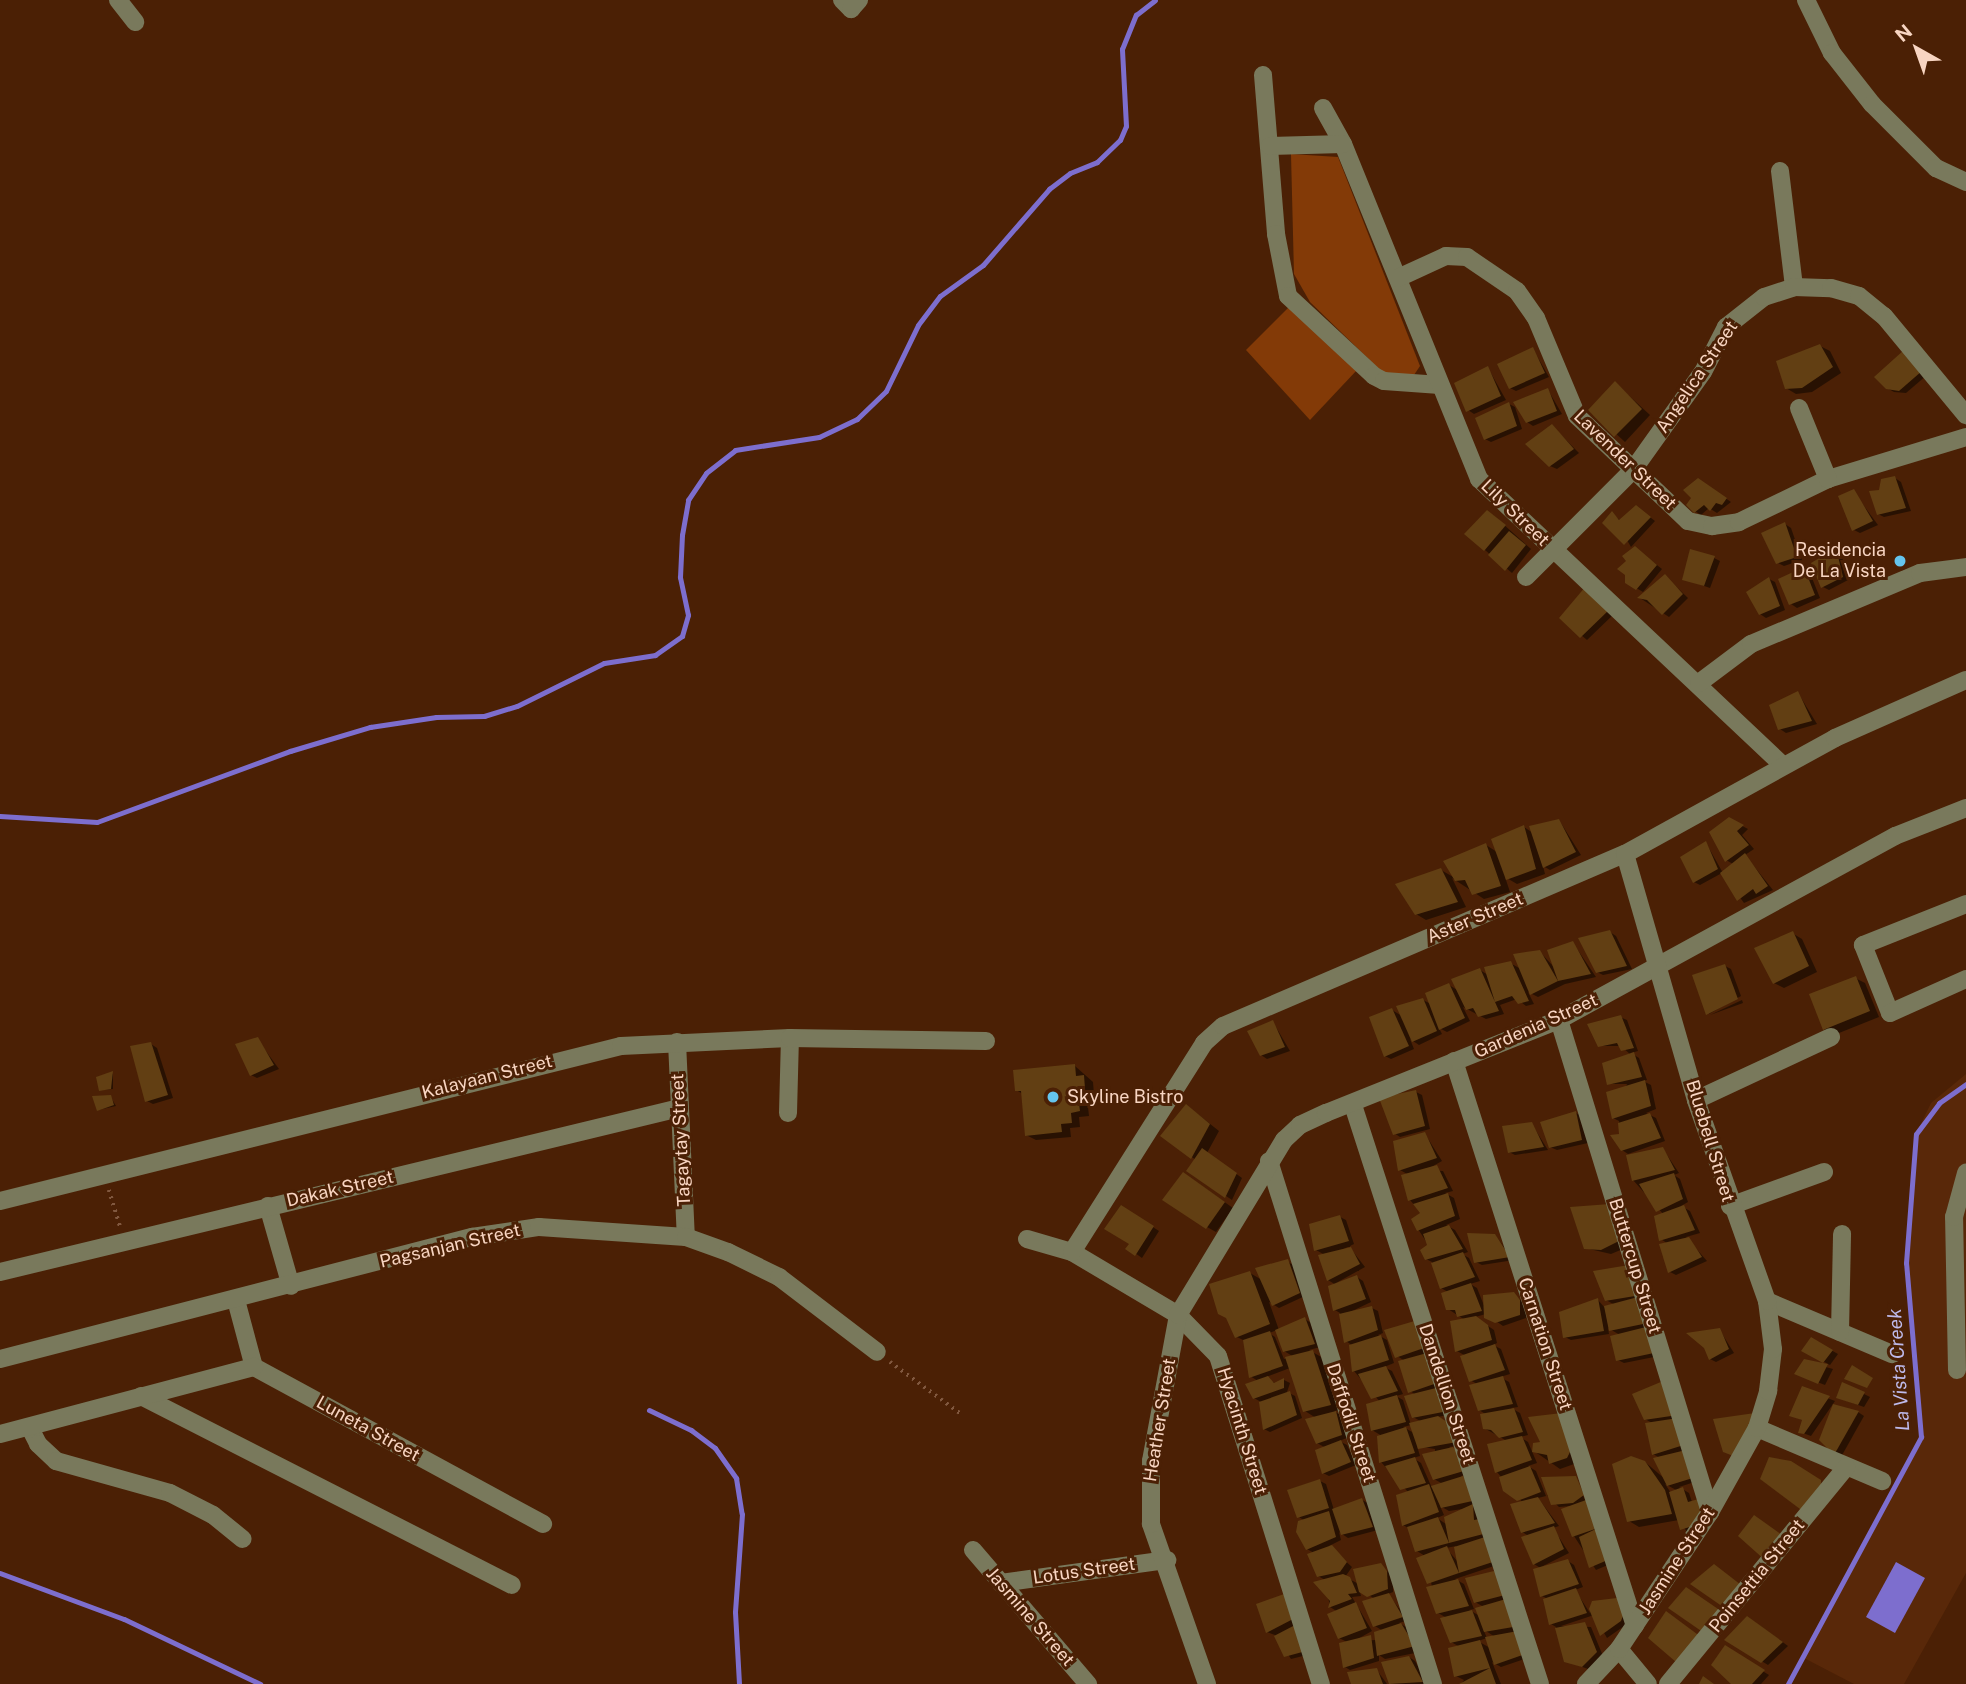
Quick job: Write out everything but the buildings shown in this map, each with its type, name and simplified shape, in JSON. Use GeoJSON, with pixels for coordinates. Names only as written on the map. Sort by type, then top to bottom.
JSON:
{"type":"FeatureCollection","features":[{"type":"Feature","properties":{"kind":"street"},"geometry":{"type":"LineString","coordinates":[[118,0],[135,22]]}},
{"type":"Feature","properties":{"kind":"street"},"geometry":{"type":"LineString","coordinates":[[842,0],[851,9],[859,0]]}},
{"type":"Feature","properties":{"kind":"street"},"geometry":{"type":"LineString","coordinates":[[1806,0],[1832,54],[1872,104],[1937,168],[1966,182]]}},
{"type":"Feature","properties":{"kind":"street"},"geometry":{"type":"LineString","coordinates":[[1263,75],[1276,234],[1289,296],[1374,376],[1384,381],[1440,385]]}},
{"type":"Feature","properties":{"kind":"street","name":"Lily Street"},"geometry":{"type":"LineString","coordinates":[[1324,108],[1343,144],[1479,480],[1699,683],[1783,765]]}},
{"type":"Feature","properties":{"kind":"street"},"geometry":{"type":"LineString","coordinates":[[1270,146],[1343,144]]}},
{"type":"Feature","properties":{"kind":"street"},"geometry":{"type":"LineString","coordinates":[[1780,172],[1794,287]]}},
{"type":"Feature","properties":{"kind":"street","name":"Lavender Street"},"geometry":{"type":"LineString","coordinates":[[1398,278],[1446,256],[1467,257],[1517,291],[1536,318],[1569,405],[1688,521],[1712,526],[1739,522],[1828,479],[1966,437]]}},
{"type":"Feature","properties":{"kind":"street","name":"Angelica Street"},"geometry":{"type":"LineString","coordinates":[[1526,577],[1633,470],[1703,372],[1726,327],[1764,297],[1794,287],[1831,288],[1858,296],[1884,316],[1966,415]]}},
{"type":"Feature","properties":{"kind":"street"},"geometry":{"type":"LineString","coordinates":[[1799,408],[1828,479]]}},
{"type":"Feature","properties":{"kind":"street"},"geometry":{"type":"LineString","coordinates":[[1699,683],[1751,644],[1920,573],[1966,567]]}},
{"type":"Feature","properties":{"kind":"street","name":"Aster Street"},"geometry":{"type":"LineString","coordinates":[[1072,1251],[1204,1043],[1223,1026],[1625,854],[1783,765],[1966,680]]}},
{"type":"Feature","properties":{"kind":"street","name":"Gardenia Street"},"geometry":{"type":"LineString","coordinates":[[1178,1314],[1269,1161],[1300,1125],[1559,1020],[1882,843],[1966,808]]}},
{"type":"Feature","properties":{"kind":"street","name":"Bluebell Street"},"geometry":{"type":"LineString","coordinates":[[1625,854],[1660,966],[1696,1100],[1730,1206],[1767,1301],[1773,1349],[1768,1391],[1757,1429]]}},
{"type":"Feature","properties":{"kind":"street"},"geometry":{"type":"LineString","coordinates":[[1966,904],[1863,945],[1890,1013],[1966,979]]}},
{"type":"Feature","properties":{"kind":"street","name":"Buttercup Street"},"geometry":{"type":"LineString","coordinates":[[1559,1020],[1710,1512]]}},
{"type":"Feature","properties":{"kind":"street"},"geometry":{"type":"LineString","coordinates":[[1696,1100],[1831,1037]]}},
{"type":"Feature","properties":{"kind":"street"},"geometry":{"type":"LineString","coordinates":[[788,1113],[790,1038]]}},
{"type":"Feature","properties":{"kind":"street","name":"Kalayaan Street"},"geometry":{"type":"LineString","coordinates":[[0,1201],[573,1055],[677,1042],[790,1038],[986,1041]]}},
{"type":"Feature","properties":{"kind":"street","name":"Tagaytay Street"},"geometry":{"type":"LineString","coordinates":[[677,1042],[686,1237]]}},
{"type":"Feature","properties":{"kind":"street","name":"Carnation Street"},"geometry":{"type":"LineString","coordinates":[[1454,1061],[1635,1626]]}},
{"type":"Feature","properties":{"kind":"street","name":"Dandellion Street"},"geometry":{"type":"LineString","coordinates":[[1353,1105],[1540,1684]]}},
{"type":"Feature","properties":{"kind":"street","name":"Dakak Street"},"geometry":{"type":"LineString","coordinates":[[0,1272],[680,1108]]}},
{"type":"Feature","properties":{"kind":"street","name":"Daffodil Street"},"geometry":{"type":"LineString","coordinates":[[1269,1161],[1433,1684]]}},
{"type":"Feature","properties":{"kind":"street"},"geometry":{"type":"LineString","coordinates":[[1730,1206],[1824,1172]]}},
{"type":"Feature","properties":{"kind":"street"},"geometry":{"type":"LineString","coordinates":[[1957,1370],[1954,1217],[1966,1173]]}},
{"type":"Feature","properties":{"kind":"street"},"geometry":{"type":"LineString","coordinates":[[268,1206],[290,1286]]}},
{"type":"Feature","properties":{"kind":"street","name":"Pagsanjan Street"},"geometry":{"type":"LineString","coordinates":[[0,1359],[506,1230],[581,1227],[686,1237],[779,1277],[877,1352]]}},
{"type":"Feature","properties":{"kind":"street"},"geometry":{"type":"LineString","coordinates":[[1840,1332],[1842,1234]]}},
{"type":"Feature","properties":{"kind":"street","name":"Hyacinth Street"},"geometry":{"type":"LineString","coordinates":[[1027,1239],[1072,1251],[1178,1314],[1218,1356],[1321,1684]]}},
{"type":"Feature","properties":{"kind":"street"},"geometry":{"type":"LineString","coordinates":[[0,1434],[254,1367],[236,1300]]}},
{"type":"Feature","properties":{"kind":"street"},"geometry":{"type":"LineString","coordinates":[[1767,1301],[1892,1354]]}},
{"type":"Feature","properties":{"kind":"street","name":"Heather Street"},"geometry":{"type":"LineString","coordinates":[[1178,1314],[1149,1498],[1152,1524],[1167,1560],[1207,1684]]}},
{"type":"Feature","properties":{"kind":"street","name":"Luneta Street"},"geometry":{"type":"LineString","coordinates":[[254,1367],[542,1524]]}},
{"type":"Feature","properties":{"kind":"street"},"geometry":{"type":"LineString","coordinates":[[141,1396],[512,1586]]}},
{"type":"Feature","properties":{"kind":"street"},"geometry":{"type":"LineString","coordinates":[[30,1428],[38,1444],[56,1461],[170,1493],[213,1515],[243,1539]]}},
{"type":"Feature","properties":{"kind":"street"},"geometry":{"type":"LineString","coordinates":[[1757,1429],[1882,1481]]}},
{"type":"Feature","properties":{"kind":"street","name":"Jasmine Street"},"geometry":{"type":"LineString","coordinates":[[1586,1684],[1619,1650],[1710,1512],[1757,1429]]}},
{"type":"Feature","properties":{"kind":"street","name":"Poinsettia Street"},"geometry":{"type":"LineString","coordinates":[[1668,1684],[1846,1467]]}},
{"type":"Feature","properties":{"kind":"street","name":"Jasmine Street"},"geometry":{"type":"LineString","coordinates":[[973,1550],[1088,1684]]}},
{"type":"Feature","properties":{"kind":"street","name":"Lotus Street"},"geometry":{"type":"LineString","coordinates":[[1001,1583],[1167,1560]]}},
{"type":"Feature","properties":{"kind":"street"},"geometry":{"type":"LineString","coordinates":[[1619,1650],[1648,1684]]}},
{"type":"Feature","properties":{"kind":"path"},"geometry":{"type":"LineString","coordinates":[[105,1175],[124,1241]]}},
{"type":"Feature","properties":{"kind":"path"},"geometry":{"type":"LineString","coordinates":[[877,1352],[961,1414]]}},
{"type":"Feature","properties":{"kind":"shaded area"},"geometry":{"type":"Polygon","coordinates":[[[1291,154],[1338,157],[1420,366],[1414,375],[1383,373],[1310,302],[1294,274],[1291,154]]]}},
{"type":"Feature","properties":{"kind":"shaded area"},"geometry":{"type":"Polygon","coordinates":[[[1289,307],[1357,370],[1310,420],[1246,350],[1289,307]]]}},
{"type":"Feature","properties":{"kind":"shaded area"},"geometry":{"type":"Polygon","coordinates":[[[1966,1074],[1966,1573],[1904,1684],[1854,1684],[1802,1657],[1921,1437],[1906,1263],[1916,1134],[1931,1103],[1966,1074]]]}},
{"type":"Feature","properties":{"kind":"shaded area"},"geometry":{"type":"Polygon","coordinates":[[[1896,1562],[1925,1578],[1895,1633],[1866,1617],[1896,1562]]]}},
{"type":"Feature","properties":{"kind":"waterway"},"geometry":{"type":"LineString","coordinates":[[0,816],[97,822],[290,751],[370,727],[436,717],[484,716],[517,706],[604,663],[655,655],[682,636],[688,615],[680,577],[682,535],[688,500],[706,473],[735,450],[819,437],[857,419],[886,391],[918,325],[940,296],[983,265],[1049,189],[1070,173],[1097,162],[1120,140],[1126,126],[1122,49],[1136,15],[1155,0]]}},
{"type":"Feature","properties":{"kind":"waterway","name":"La Vista Creek"},"geometry":{"type":"LineString","coordinates":[[1788,1684],[1921,1437],[1906,1263],[1916,1134],[1939,1103],[1966,1084]]}},
{"type":"Feature","properties":{"kind":"waterway"},"geometry":{"type":"LineString","coordinates":[[649,1410],[691,1430],[715,1448],[736,1478],[742,1514],[735,1612],[739,1684]]}},
{"type":"Feature","properties":{"kind":"waterway"},"geometry":{"type":"LineString","coordinates":[[0,1573],[124,1619],[260,1684]]}},
{"type":"Feature","properties":{"kind":"place","name":"Residencia De La Vista"},"geometry":{"type":"Point","coordinates":[1900,561]}},
{"type":"Feature","properties":{"kind":"place","name":"Skyline Bistro"},"geometry":{"type":"Point","coordinates":[1053,1097]}}]}
